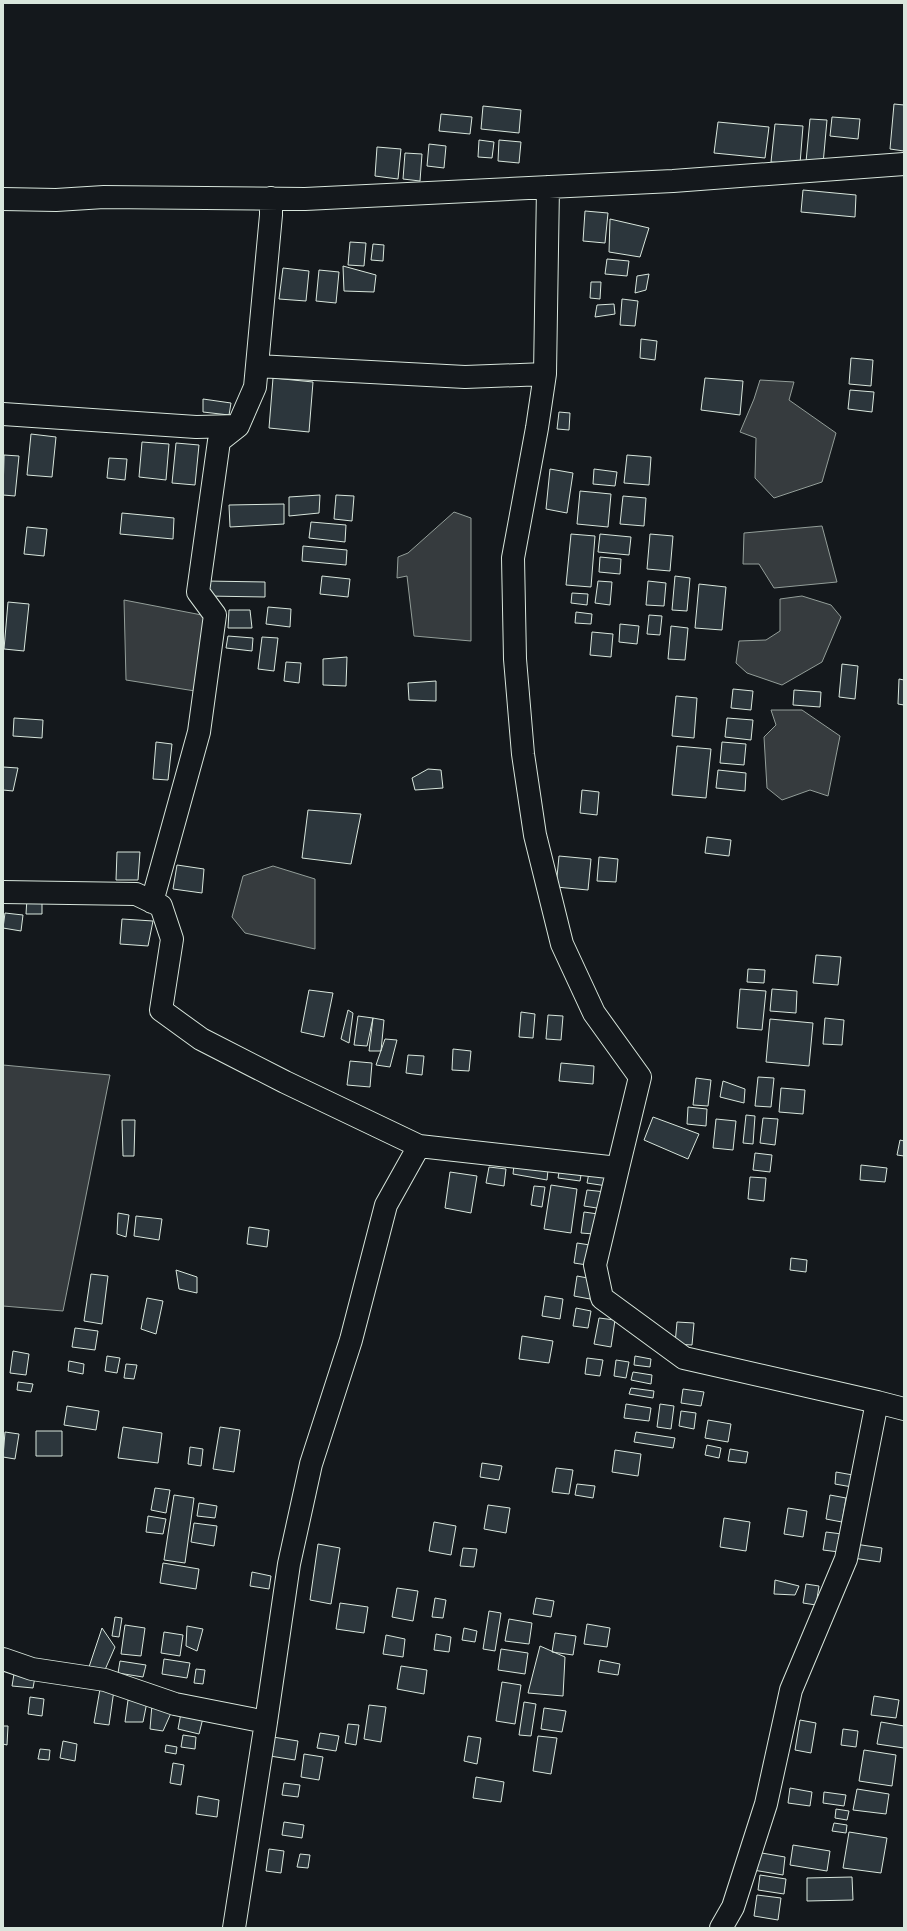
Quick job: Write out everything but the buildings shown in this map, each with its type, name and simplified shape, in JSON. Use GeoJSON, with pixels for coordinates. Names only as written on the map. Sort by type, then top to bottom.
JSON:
{"type":"FeatureCollection","features":[{"type":"Feature","properties":{"kind":"street"},"geometry":{"type":"LineString","coordinates":[[3,199],[56,200],[104,197],[305,199],[673,181],[904,164]]}},
{"type":"Feature","properties":{"kind":"street"},"geometry":{"type":"LineString","coordinates":[[548,187],[545,374],[513,558],[515,659],[523,754],[535,835],[562,944],[594,1013],[640,1077],[595,1265],[602,1298],[684,1358],[904,1409]]}},
{"type":"Feature","properties":{"kind":"street"},"geometry":{"type":"LineString","coordinates":[[152,902],[200,732],[215,615],[198,592],[220,441],[238,426],[256,387],[271,215],[271,198]]}},
{"type":"Feature","properties":{"kind":"street"},"geometry":{"type":"LineString","coordinates":[[257,366],[465,377],[545,374]]}},
{"type":"Feature","properties":{"kind":"street"},"geometry":{"type":"LineString","coordinates":[[3,414],[196,427],[238,426]]}},
{"type":"Feature","properties":{"kind":"street"},"geometry":{"type":"LineString","coordinates":[[3,892],[136,894],[161,906],[172,939],[161,1010],[201,1039],[285,1082],[419,1146],[618,1168]]}},
{"type":"Feature","properties":{"kind":"street"},"geometry":{"type":"LineString","coordinates":[[234,1928],[289,1564],[311,1464],[351,1340],[386,1205],[419,1146]]}},
{"type":"Feature","properties":{"kind":"street"},"geometry":{"type":"LineString","coordinates":[[721,1928],[733,1907],[766,1804],[791,1690],[846,1559],[877,1402]]}},
{"type":"Feature","properties":{"kind":"street"},"geometry":{"type":"LineString","coordinates":[[3,1659],[32,1669],[105,1680],[175,1704],[266,1722]]}},
{"type":"Feature","properties":{"kind":"shaded area"},"geometry":{"type":"Polygon","coordinates":[[[760,380],[794,382],[789,400],[836,433],[822,482],[774,498],[755,478],[756,438],[740,432],[754,399],[760,380]]]}},
{"type":"Feature","properties":{"kind":"shaded area"},"geometry":{"type":"Polygon","coordinates":[[[454,512],[471,518],[471,641],[414,636],[407,576],[397,578],[398,557],[408,553],[454,512]]]}},
{"type":"Feature","properties":{"kind":"shaded area"},"geometry":{"type":"Polygon","coordinates":[[[822,526],[837,582],[774,588],[759,564],[743,564],[744,533],[822,526]]]}},
{"type":"Feature","properties":{"kind":"shaded area"},"geometry":{"type":"Polygon","coordinates":[[[802,596],[831,605],[841,617],[822,662],[782,685],[747,673],[736,663],[739,641],[766,640],[780,631],[780,599],[802,596]]]}},
{"type":"Feature","properties":{"kind":"shaded area"},"geometry":{"type":"Polygon","coordinates":[[[124,600],[207,616],[195,691],[126,680],[124,600]]]}},
{"type":"Feature","properties":{"kind":"shaded area"},"geometry":{"type":"Polygon","coordinates":[[[771,710],[802,710],[840,736],[828,796],[810,790],[782,800],[767,788],[764,737],[776,725],[771,710]]]}},
{"type":"Feature","properties":{"kind":"shaded area"},"geometry":{"type":"Polygon","coordinates":[[[273,866],[315,879],[315,949],[245,933],[232,917],[243,876],[273,866]]]}},
{"type":"Feature","properties":{"kind":"shaded area"},"geometry":{"type":"Polygon","coordinates":[[[3,1065],[110,1075],[63,1311],[3,1306],[3,1065]]]}}]}
